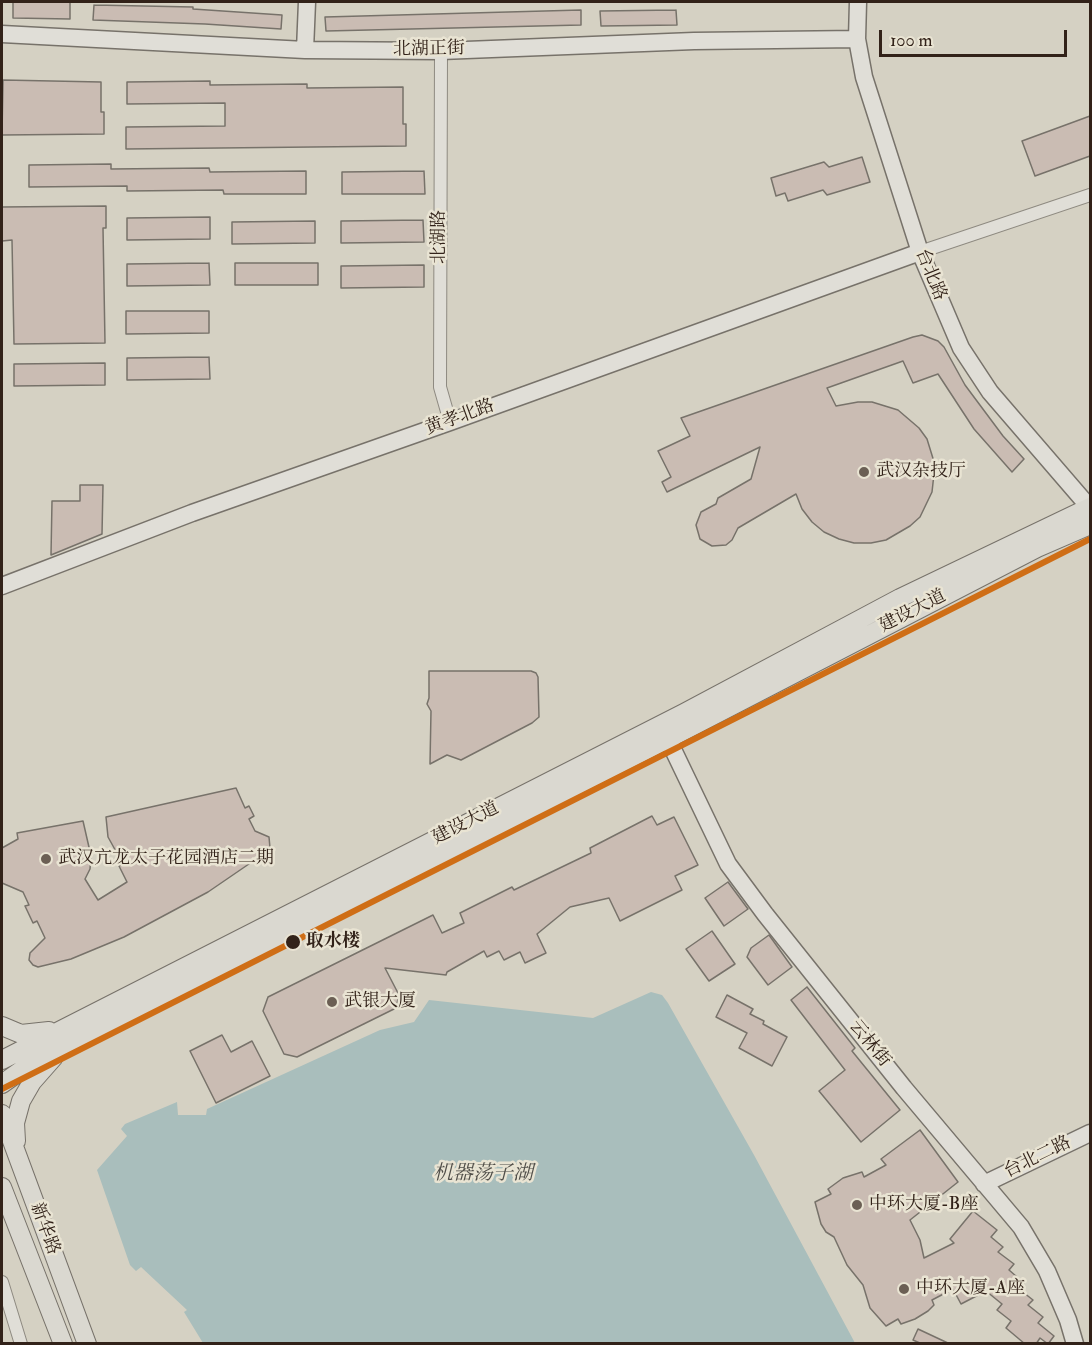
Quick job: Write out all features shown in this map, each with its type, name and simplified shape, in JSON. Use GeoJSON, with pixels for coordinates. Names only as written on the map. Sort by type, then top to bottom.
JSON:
{"type":"FeatureCollection","features":[{"type":"Feature","properties":{"kind":"main road","name":"建设大道"},"geometry":{"type":"LineString","coordinates":[[2,1060],[61,1039],[668,739],[1037,548],[1090,512]]}},
{"type":"Feature","properties":{"kind":"main road","name":"建设大道"},"geometry":{"type":"LineString","coordinates":[[2,1084],[61,1039],[900,598],[1090,512]]}},
{"type":"Feature","properties":{"kind":"main road"},"geometry":{"type":"LineString","coordinates":[[1037,548],[1068,538],[1090,535]]}},
{"type":"Feature","properties":{"kind":"main road"},"geometry":{"type":"LineString","coordinates":[[2,1026],[21,1034],[61,1039],[21,1101],[15,1123],[15,1141],[22,1169]]}},
{"type":"Feature","properties":{"kind":"main road","name":"新华路"},"geometry":{"type":"LineString","coordinates":[[2,1114],[87,1344]]}},
{"type":"Feature","properties":{"kind":"main road","name":"新华路"},"geometry":{"type":"LineString","coordinates":[[2,1188],[63,1344]]}},
{"type":"Feature","properties":{"kind":"street"},"geometry":{"type":"LineString","coordinates":[[306,50],[307,2]]}},
{"type":"Feature","properties":{"kind":"street","name":"台北路"},"geometry":{"type":"LineString","coordinates":[[858,2],[857,39],[864,77],[920,252],[961,348],[990,392],[1090,512]]}},
{"type":"Feature","properties":{"kind":"street","name":"北湖正街"},"geometry":{"type":"LineString","coordinates":[[2,34],[306,50],[441,51],[694,41],[857,39]]}},
{"type":"Feature","properties":{"kind":"street","name":"北湖路"},"geometry":{"type":"LineString","coordinates":[[441,51],[440,387],[450,422]]}},
{"type":"Feature","properties":{"kind":"street"},"geometry":{"type":"LineString","coordinates":[[920,252],[1090,195]]}},
{"type":"Feature","properties":{"kind":"street","name":"黄孝北路"},"geometry":{"type":"LineString","coordinates":[[2,586],[192,513],[920,252]]}},
{"type":"Feature","properties":{"kind":"street","name":"云林街"},"geometry":{"type":"LineString","coordinates":[[668,739],[728,864],[882,1061],[1021,1227],[1047,1271],[1068,1320],[1075,1344]]}},
{"type":"Feature","properties":{"kind":"street","name":"台北二路"},"geometry":{"type":"LineString","coordinates":[[984,1184],[1090,1133]]}},
{"type":"Feature","properties":{"kind":"street"},"geometry":{"type":"LineString","coordinates":[[2,1282],[21,1344]]}},
{"type":"Feature","properties":{"kind":"water","name":"机器荡子湖"},"geometry":{"type":"Polygon","coordinates":[[[651,992],[662,995],[668,1003],[754,1155],[855,1343],[203,1343],[184,1312],[187,1310],[141,1267],[136,1271],[130,1265],[97,1170],[127,1136],[121,1129],[125,1124],[177,1102],[178,1115],[206,1115],[207,1109],[380,1030],[414,1022],[429,1000],[593,1018],[651,992]]]}},
{"type":"Feature","properties":{"kind":"building"},"geometry":{"type":"Polygon","coordinates":[[[13,2],[70,2],[70,19],[13,18],[13,2]]]}},
{"type":"Feature","properties":{"kind":"building"},"geometry":{"type":"Polygon","coordinates":[[[94,5],[193,7],[193,9],[282,15],[281,29],[93,20],[94,5]]]}},
{"type":"Feature","properties":{"kind":"building"},"geometry":{"type":"Polygon","coordinates":[[[581,10],[581,25],[326,31],[325,17],[581,10]]]}},
{"type":"Feature","properties":{"kind":"building"},"geometry":{"type":"Polygon","coordinates":[[[676,10],[677,25],[601,26],[600,11],[676,10]]]}},
{"type":"Feature","properties":{"kind":"building"},"geometry":{"type":"Polygon","coordinates":[[[3,80],[101,82],[104,134],[2,135],[3,80]]]}},
{"type":"Feature","properties":{"kind":"building"},"geometry":{"type":"Polygon","coordinates":[[[210,81],[210,85],[307,84],[307,88],[403,87],[403,124],[406,124],[406,146],[126,149],[126,127],[225,126],[225,103],[127,104],[127,82],[210,81]]]}},
{"type":"Feature","properties":{"kind":"building"},"geometry":{"type":"Polygon","coordinates":[[[1090,116],[1090,156],[1035,176],[1022,141],[1090,116]]]}},
{"type":"Feature","properties":{"kind":"building"},"geometry":{"type":"Polygon","coordinates":[[[862,157],[870,182],[827,195],[823,190],[788,201],[785,193],[776,196],[771,178],[824,162],[829,167],[862,157]]]}},
{"type":"Feature","properties":{"kind":"building"},"geometry":{"type":"Polygon","coordinates":[[[111,164],[111,169],[209,168],[210,172],[306,171],[306,194],[224,194],[223,190],[127,191],[127,186],[29,187],[29,165],[111,164]]]}},
{"type":"Feature","properties":{"kind":"building"},"geometry":{"type":"Polygon","coordinates":[[[424,171],[425,194],[342,194],[342,172],[424,171]]]}},
{"type":"Feature","properties":{"kind":"building"},"geometry":{"type":"Polygon","coordinates":[[[106,206],[106,228],[103,228],[105,343],[14,344],[12,240],[2,241],[2,207],[106,206]]]}},
{"type":"Feature","properties":{"kind":"building"},"geometry":{"type":"Polygon","coordinates":[[[210,217],[210,239],[127,240],[127,218],[210,217]]]}},
{"type":"Feature","properties":{"kind":"building"},"geometry":{"type":"Polygon","coordinates":[[[423,220],[424,242],[341,243],[341,221],[423,220]]]}},
{"type":"Feature","properties":{"kind":"building"},"geometry":{"type":"Polygon","coordinates":[[[315,221],[315,243],[232,244],[232,222],[315,221]]]}},
{"type":"Feature","properties":{"kind":"building"},"geometry":{"type":"Polygon","coordinates":[[[209,263],[210,285],[127,286],[127,264],[209,263]]]}},
{"type":"Feature","properties":{"kind":"building"},"geometry":{"type":"Polygon","coordinates":[[[235,263],[318,263],[318,285],[235,285],[235,263]]]}},
{"type":"Feature","properties":{"kind":"building"},"geometry":{"type":"Polygon","coordinates":[[[424,265],[424,287],[341,288],[341,266],[424,265]]]}},
{"type":"Feature","properties":{"kind":"building"},"geometry":{"type":"Polygon","coordinates":[[[126,311],[209,311],[209,333],[126,334],[126,311]]]}},
{"type":"Feature","properties":{"kind":"building"},"geometry":{"type":"Polygon","coordinates":[[[922,335],[938,341],[944,347],[965,385],[1003,436],[1024,459],[1012,472],[974,429],[938,374],[913,383],[903,361],[827,388],[836,406],[872,402],[898,410],[919,428],[927,439],[935,465],[932,492],[920,517],[910,526],[886,540],[871,543],[854,543],[839,539],[824,532],[812,522],[802,509],[796,494],[738,528],[732,540],[726,545],[712,546],[700,539],[696,525],[701,512],[716,504],[718,498],[751,479],[760,447],[667,492],[662,482],[671,477],[658,451],[690,436],[681,418],[922,335]]]}},
{"type":"Feature","properties":{"kind":"building"},"geometry":{"type":"Polygon","coordinates":[[[209,357],[210,379],[127,380],[127,358],[209,357]]]}},
{"type":"Feature","properties":{"kind":"building"},"geometry":{"type":"Polygon","coordinates":[[[105,363],[105,385],[14,386],[14,364],[105,363]]]}},
{"type":"Feature","properties":{"kind":"building"},"geometry":{"type":"Polygon","coordinates":[[[80,485],[103,485],[102,534],[51,555],[52,501],[80,501],[80,485]]]}},
{"type":"Feature","properties":{"kind":"building"},"geometry":{"type":"Polygon","coordinates":[[[429,671],[531,671],[536,673],[539,717],[532,723],[461,760],[447,755],[430,764],[431,711],[427,704],[429,671]]]}},
{"type":"Feature","properties":{"kind":"building"},"geometry":{"type":"Polygon","coordinates":[[[236,788],[245,808],[249,806],[254,816],[249,819],[255,831],[269,837],[270,848],[265,853],[208,892],[124,937],[71,959],[38,967],[33,965],[29,960],[30,953],[45,938],[37,921],[33,923],[25,906],[29,905],[23,892],[2,883],[2,848],[18,839],[17,833],[83,821],[91,856],[90,869],[85,879],[98,900],[127,882],[119,866],[123,864],[108,837],[106,817],[236,788]]]}},
{"type":"Feature","properties":{"kind":"building"},"geometry":{"type":"Polygon","coordinates":[[[652,816],[657,825],[674,817],[698,865],[675,876],[682,890],[620,921],[609,898],[570,907],[537,934],[546,953],[525,963],[520,952],[504,960],[499,951],[487,957],[484,951],[447,972],[446,975],[385,968],[399,995],[396,1008],[297,1057],[284,1054],[263,1011],[268,997],[433,915],[442,933],[464,923],[460,913],[512,887],[514,890],[591,853],[590,848],[652,816]]]}},
{"type":"Feature","properties":{"kind":"building"},"geometry":{"type":"Polygon","coordinates":[[[728,882],[748,909],[724,926],[705,898],[728,882]]]}},
{"type":"Feature","properties":{"kind":"building"},"geometry":{"type":"Polygon","coordinates":[[[712,931],[735,964],[709,981],[686,949],[712,931]]]}},
{"type":"Feature","properties":{"kind":"building"},"geometry":{"type":"Polygon","coordinates":[[[769,935],[792,967],[768,985],[747,957],[751,948],[769,935]]]}},
{"type":"Feature","properties":{"kind":"building"},"geometry":{"type":"Polygon","coordinates":[[[807,987],[855,1048],[852,1051],[900,1110],[861,1142],[819,1091],[845,1070],[791,1000],[807,987]]]}},
{"type":"Feature","properties":{"kind":"building"},"geometry":{"type":"Polygon","coordinates":[[[727,995],[753,1009],[750,1014],[787,1037],[772,1066],[739,1048],[747,1033],[716,1017],[727,995]]]}},
{"type":"Feature","properties":{"kind":"building"},"geometry":{"type":"Polygon","coordinates":[[[222,1035],[231,1052],[252,1041],[270,1076],[216,1103],[190,1051],[222,1035]]]}},
{"type":"Feature","properties":{"kind":"building"},"geometry":{"type":"Polygon","coordinates":[[[920,1130],[958,1182],[910,1220],[920,1240],[924,1258],[954,1243],[950,1239],[973,1211],[997,1230],[991,1237],[1003,1247],[998,1252],[1014,1264],[1009,1270],[1024,1283],[1019,1289],[1033,1300],[1028,1305],[1043,1317],[1038,1323],[1054,1336],[1048,1344],[1040,1338],[1036,1344],[1025,1344],[1006,1328],[1011,1321],[997,1310],[1002,1304],[986,1291],[961,1304],[953,1289],[932,1300],[934,1305],[928,1311],[901,1324],[898,1319],[886,1326],[870,1308],[863,1285],[847,1265],[834,1237],[826,1232],[821,1224],[815,1202],[831,1194],[828,1189],[843,1178],[862,1172],[864,1177],[886,1165],[881,1159],[920,1130]]]}},
{"type":"Feature","properties":{"kind":"building"},"geometry":{"type":"Polygon","coordinates":[[[918,1329],[950,1344],[922,1344],[913,1340],[918,1329]]]}},
{"type":"Feature","properties":{"kind":"transit line"},"geometry":{"type":"LineString","coordinates":[[2,1089],[1090,539]]}},
{"type":"Feature","properties":{"kind":"place","name":"武汉杂技厅"},"geometry":{"type":"Point","coordinates":[864,472]}},
{"type":"Feature","properties":{"kind":"place","name":"武汉亢龙太子花园酒店二期"},"geometry":{"type":"Point","coordinates":[46,859]}},
{"type":"Feature","properties":{"kind":"place","name":"取水楼"},"geometry":{"type":"Point","coordinates":[293,942]}},
{"type":"Feature","properties":{"kind":"place","name":"武银大厦"},"geometry":{"type":"Point","coordinates":[332,1002]}},
{"type":"Feature","properties":{"kind":"place","name":"中环大厦-B座"},"geometry":{"type":"Point","coordinates":[857,1205]}},
{"type":"Feature","properties":{"kind":"place","name":"中环大厦-A座"},"geometry":{"type":"Point","coordinates":[904,1289]}}]}
